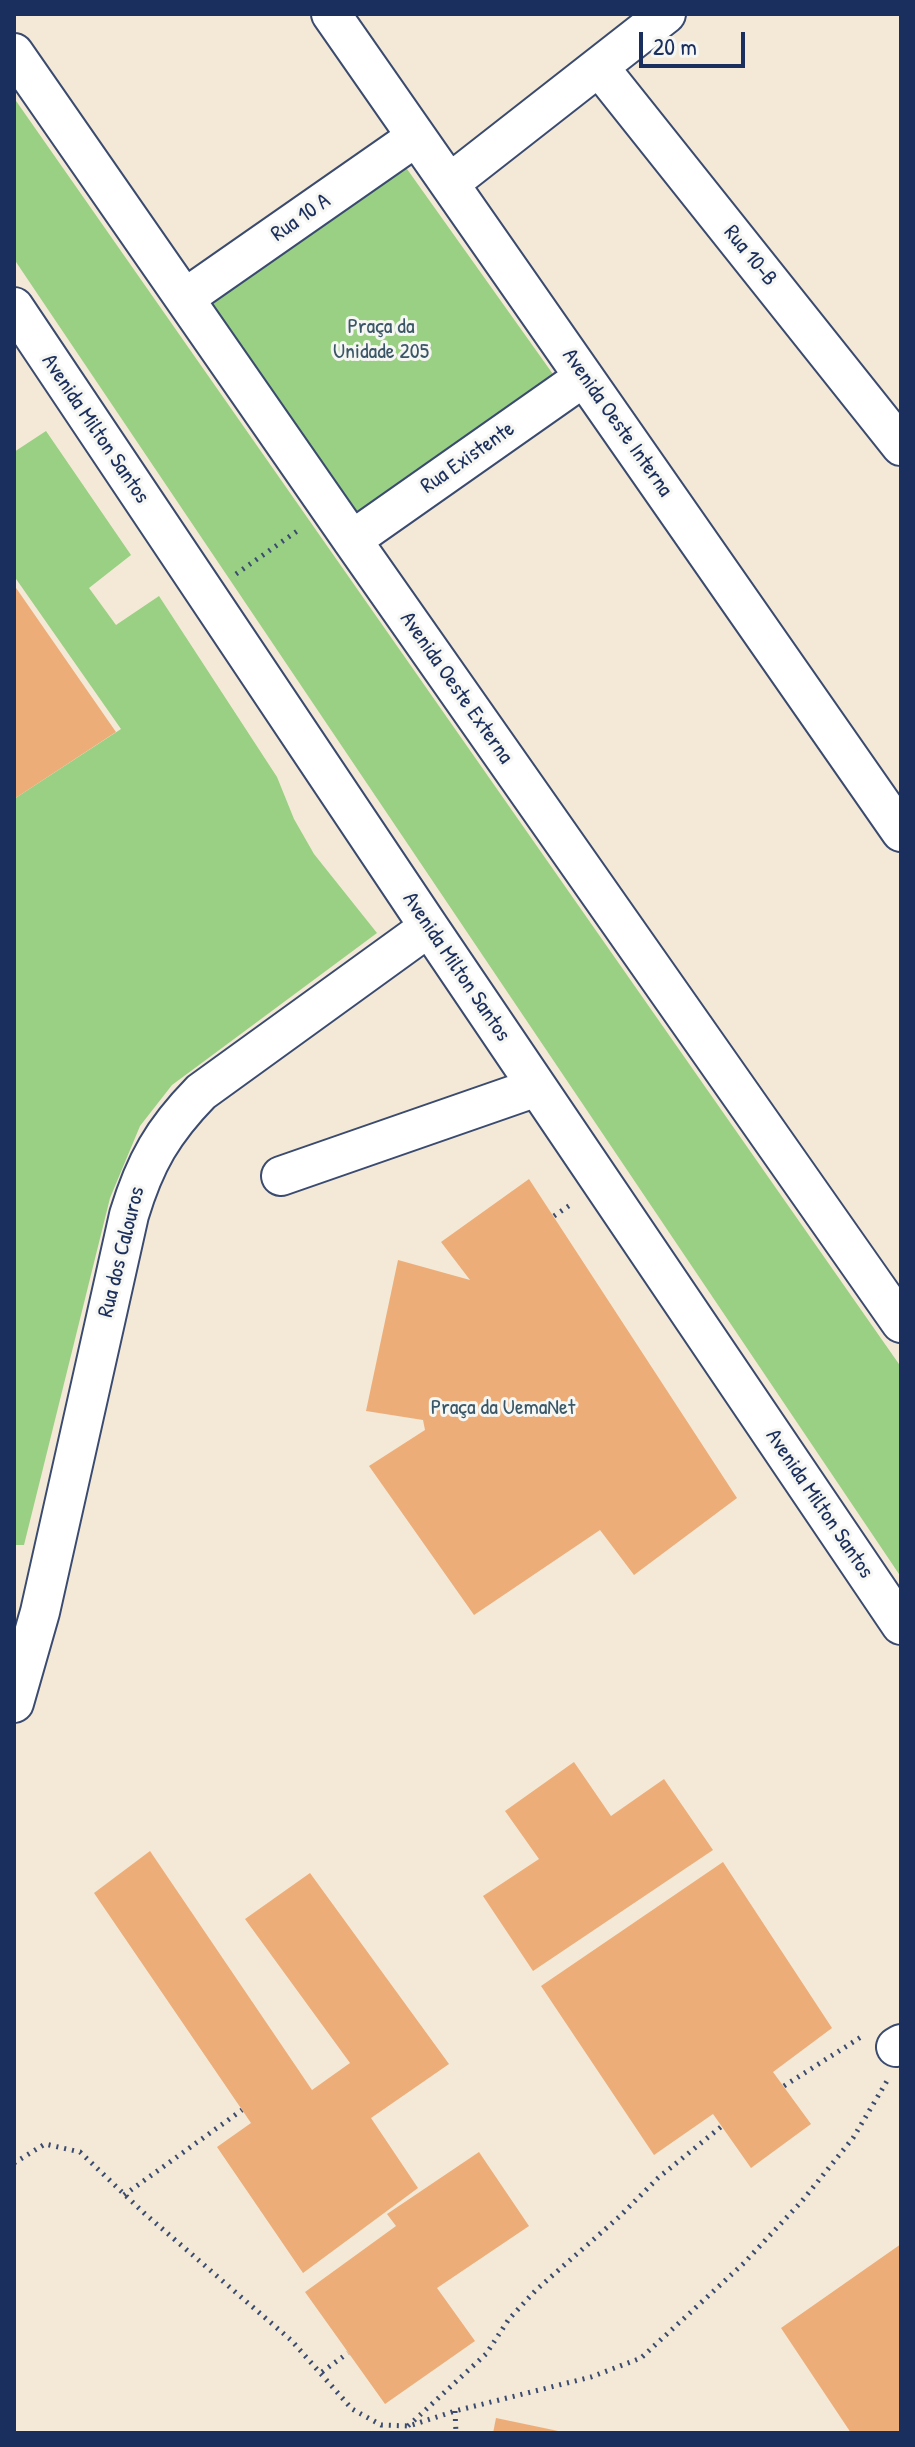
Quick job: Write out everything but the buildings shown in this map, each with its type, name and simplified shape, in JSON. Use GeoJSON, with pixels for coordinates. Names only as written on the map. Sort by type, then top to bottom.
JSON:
{"type":"FeatureCollection","features":[{"type":"Feature","properties":{"kind":"street","name":"Avenida Oeste Interna"},"geometry":{"type":"LineString","coordinates":[[331,14],[901,832]]}},
{"type":"Feature","properties":{"kind":"street"},"geometry":{"type":"LineString","coordinates":[[450,183],[666,14]]}},
{"type":"Feature","properties":{"kind":"street","name":"Avenida Oeste Externa"},"geometry":{"type":"LineString","coordinates":[[14,53],[901,1323]]}},
{"type":"Feature","properties":{"kind":"street","name":"Rua 10-B"},"geometry":{"type":"LineString","coordinates":[[599,67],[901,446]]}},
{"type":"Feature","properties":{"kind":"street","name":"Rua 10 A"},"geometry":{"type":"LineString","coordinates":[[185,298],[416,137]]}},
{"type":"Feature","properties":{"kind":"street","name":"Avenida Milton Santos"},"geometry":{"type":"LineString","coordinates":[[14,307],[901,1625]]}},
{"type":"Feature","properties":{"kind":"street","name":"Rua Existente"},"geometry":{"type":"LineString","coordinates":[[352,540],[584,377]]}},
{"type":"Feature","properties":{"kind":"street","name":"Rua dos Calouros"},"geometry":{"type":"LineString","coordinates":[[14,1703],[40,1612],[129,1215],[140,1178],[157,1143],[173,1120],[201,1092],[429,927]]}},
{"type":"Feature","properties":{"kind":"street"},"geometry":{"type":"LineString","coordinates":[[281,1176],[537,1087]]}},
{"type":"Feature","properties":{"kind":"path"},"geometry":{"type":"LineString","coordinates":[[224,583],[331,508]]}},
{"type":"Feature","properties":{"kind":"path"},"geometry":{"type":"LineString","coordinates":[[14,2163],[45,2144],[80,2152],[124,2195],[292,2341],[352,2409],[381,2425],[407,2426],[591,2377],[641,2358],[744,2263],[802,2201],[853,2138],[885,2087],[889,2041],[784,2086]]}},
{"type":"Feature","properties":{"kind":"path"},"geometry":{"type":"LineString","coordinates":[[124,2195],[242,2110]]}},
{"type":"Feature","properties":{"kind":"path"},"geometry":{"type":"LineString","coordinates":[[407,2426],[486,2354],[509,2319],[536,2290],[658,2178],[722,2126]]}},
{"type":"Feature","properties":{"kind":"path"},"geometry":{"type":"LineString","coordinates":[[322,2372],[348,2353]]}},
{"type":"Feature","properties":{"kind":"path"},"geometry":{"type":"LineString","coordinates":[[455,2411],[456,2433]]}},
{"type":"Feature","properties":{"kind":"green space"},"geometry":{"type":"Polygon","coordinates":[[[14,98],[901,1367],[901,1577],[14,259],[14,98]]]}},
{"type":"Feature","properties":{"kind":"green space","name":"Praça da Unidade 205"},"geometry":{"type":"Polygon","coordinates":[[[402,162],[555,377],[360,517],[206,301],[402,162]]]}},
{"type":"Feature","properties":{"kind":"green space"},"geometry":{"type":"Polygon","coordinates":[[[46,431],[131,555],[89,588],[116,625],[159,596],[277,777],[294,819],[314,854],[377,933],[172,1085],[140,1126],[110,1198],[24,1545],[14,1545],[14,799],[121,729],[14,576],[14,452],[46,431]]]}},
{"type":"Feature","properties":{"kind":"park label","name":"Praça da UemaNet"},"geometry":{"type":"Point","coordinates":[503,1408]}}]}
